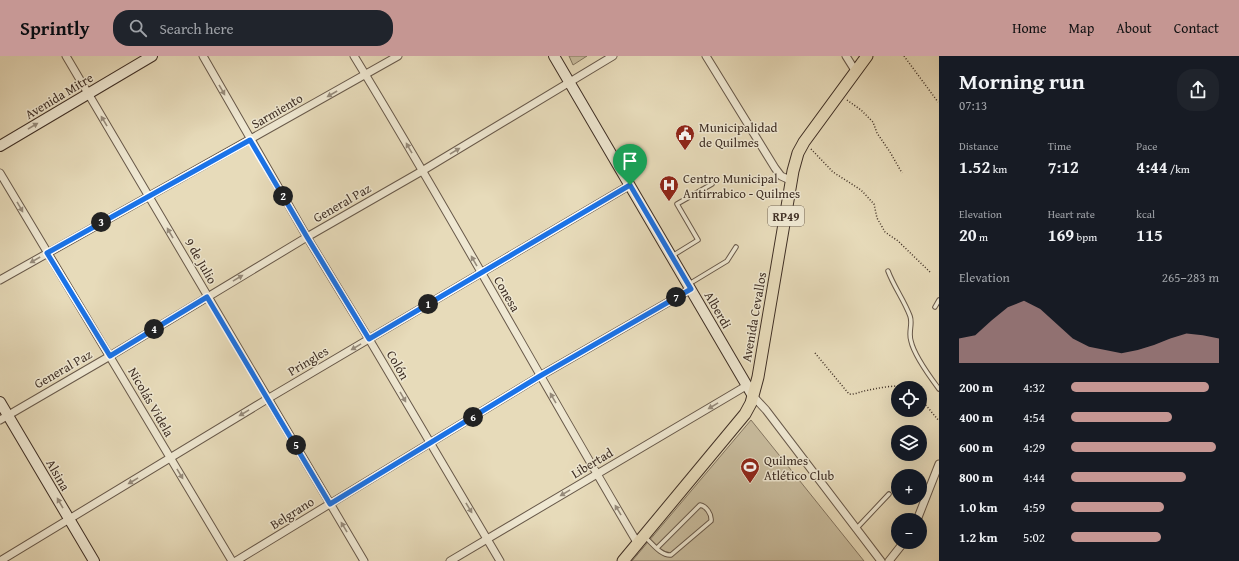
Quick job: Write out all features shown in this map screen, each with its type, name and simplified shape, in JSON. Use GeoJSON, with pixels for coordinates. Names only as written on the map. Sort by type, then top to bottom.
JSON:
{"type":"FeatureCollection","features":[{"type":"Feature","properties":{"kind":"main road","name":"Avenida Cevallos"},"geometry":{"type":"LineString","coordinates":[[623,561],[749,409],[760,369],[795,162],[804,142],[867,56]]}},
{"type":"Feature","properties":{"kind":"street","name":"9 de Julio"},"geometry":{"type":"LineString","coordinates":[[66,56],[364,561]]}},
{"type":"Feature","properties":{"kind":"street","name":"Avenida Mitre"},"geometry":{"type":"LineString","coordinates":[[0,146],[152,56]]}},
{"type":"Feature","properties":{"kind":"street","name":"Colón"},"geometry":{"type":"LineString","coordinates":[[203,56],[307,237],[500,561]]}},
{"type":"Feature","properties":{"kind":"street","name":"Conesa"},"geometry":{"type":"LineString","coordinates":[[354,56],[366,74],[596,474],[641,540]]}},
{"type":"Feature","properties":{"kind":"street","name":"Sarmiento"},"geometry":{"type":"LineString","coordinates":[[0,280],[398,56]]}},
{"type":"Feature","properties":{"kind":"street","name":"Alberdi"},"geometry":{"type":"LineString","coordinates":[[554,56],[746,386],[881,561]]}},
{"type":"Feature","properties":{"kind":"street","name":"General Paz"},"geometry":{"type":"LineString","coordinates":[[4,418],[307,237],[422,171],[613,56]]}},
{"type":"Feature","properties":{"kind":"street"},"geometry":{"type":"LineString","coordinates":[[706,56],[775,168],[781,176],[792,181]]}},
{"type":"Feature","properties":{"kind":"street"},"geometry":{"type":"LineString","coordinates":[[846,56],[856,72]]}},
{"type":"Feature","properties":{"kind":"street","name":"Nicolás Videla"},"geometry":{"type":"LineString","coordinates":[[0,173],[232,561]]}},
{"type":"Feature","properties":{"kind":"street","name":"Pringles"},"geometry":{"type":"LineString","coordinates":[[0,561],[269,398],[630,185]]}},
{"type":"Feature","properties":{"kind":"street","name":"Belgrano"},"geometry":{"type":"LineString","coordinates":[[236,561],[689,287]]}},
{"type":"Feature","properties":{"kind":"street","name":"Libertad"},"geometry":{"type":"LineString","coordinates":[[450,561],[746,386]]}},
{"type":"Feature","properties":{"kind":"street","name":"Alsina"},"geometry":{"type":"LineString","coordinates":[[0,402],[4,418],[94,561]]}},
{"type":"Feature","properties":{"kind":"street"},"geometry":{"type":"LineString","coordinates":[[920,513],[939,464]]}},
{"type":"Feature","properties":{"kind":"street"},"geometry":{"type":"LineString","coordinates":[[890,561],[899,549]]}},
{"type":"Feature","properties":{"kind":"lane"},"geometry":{"type":"LineString","coordinates":[[671,256],[698,240],[677,204],[712,184]]}},
{"type":"Feature","properties":{"kind":"lane"},"geometry":{"type":"LineString","coordinates":[[689,287],[727,261],[736,247]]}},
{"type":"Feature","properties":{"kind":"lane"},"geometry":{"type":"LineString","coordinates":[[888,271],[911,318],[910,336],[912,346],[928,374],[939,389]]}},
{"type":"Feature","properties":{"kind":"lane"},"geometry":{"type":"LineString","coordinates":[[935,307],[939,300]]}},
{"type":"Feature","properties":{"kind":"lane"},"geometry":{"type":"LineString","coordinates":[[856,529],[889,494]]}},
{"type":"Feature","properties":{"kind":"lane"},"geometry":{"type":"LineString","coordinates":[[641,540],[666,554],[671,555],[711,521],[712,516],[703,505],[700,504],[657,548]]}},
{"type":"Feature","properties":{"kind":"path"},"geometry":{"type":"LineString","coordinates":[[904,56],[938,102]]}},
{"type":"Feature","properties":{"kind":"path"},"geometry":{"type":"LineString","coordinates":[[839,94],[861,110],[873,122],[877,132],[902,173]]}},
{"type":"Feature","properties":{"kind":"path"},"geometry":{"type":"LineString","coordinates":[[804,142],[833,172],[861,190],[874,204],[877,218],[885,232],[898,241],[931,273]]}},
{"type":"Feature","properties":{"kind":"path"},"geometry":{"type":"LineString","coordinates":[[815,352],[849,394],[852,395],[865,391],[891,387]]}},
{"type":"Feature","properties":{"kind":"path"},"geometry":{"type":"LineString","coordinates":[[927,407],[939,422]]}},
{"type":"Feature","properties":{"kind":"shaded area"},"geometry":{"type":"Polygon","coordinates":[[[569,56],[587,56],[573,65],[569,56]]]}},
{"type":"Feature","properties":{"kind":"shaded area","name":"Quilmes Atlético Club"},"geometry":{"type":"Polygon","coordinates":[[[751,420],[864,561],[632,561],[751,420]]]}},
{"type":"Feature","properties":{"kind":"place","name":"Municipalidad de Quilmes"},"geometry":{"type":"Point","coordinates":[685,151]}},
{"type":"Feature","properties":{"kind":"place","name":"Centro Municipal Antirrabico - Quilmes"},"geometry":{"type":"Point","coordinates":[669,202]}},
{"type":"Feature","properties":{"kind":"place","name":"Quilmes Atlético Club"},"geometry":{"type":"Point","coordinates":[750,484]}},
{"type":"Feature","properties":{"kind":"route"},"geometry":{"type":"LineString","coordinates":[[250,140],[369,339],[630,185],[691,289],[540,376],[330,504],[269,398],[207,297],[110,356],[47,253],[250,140]]}}]}
